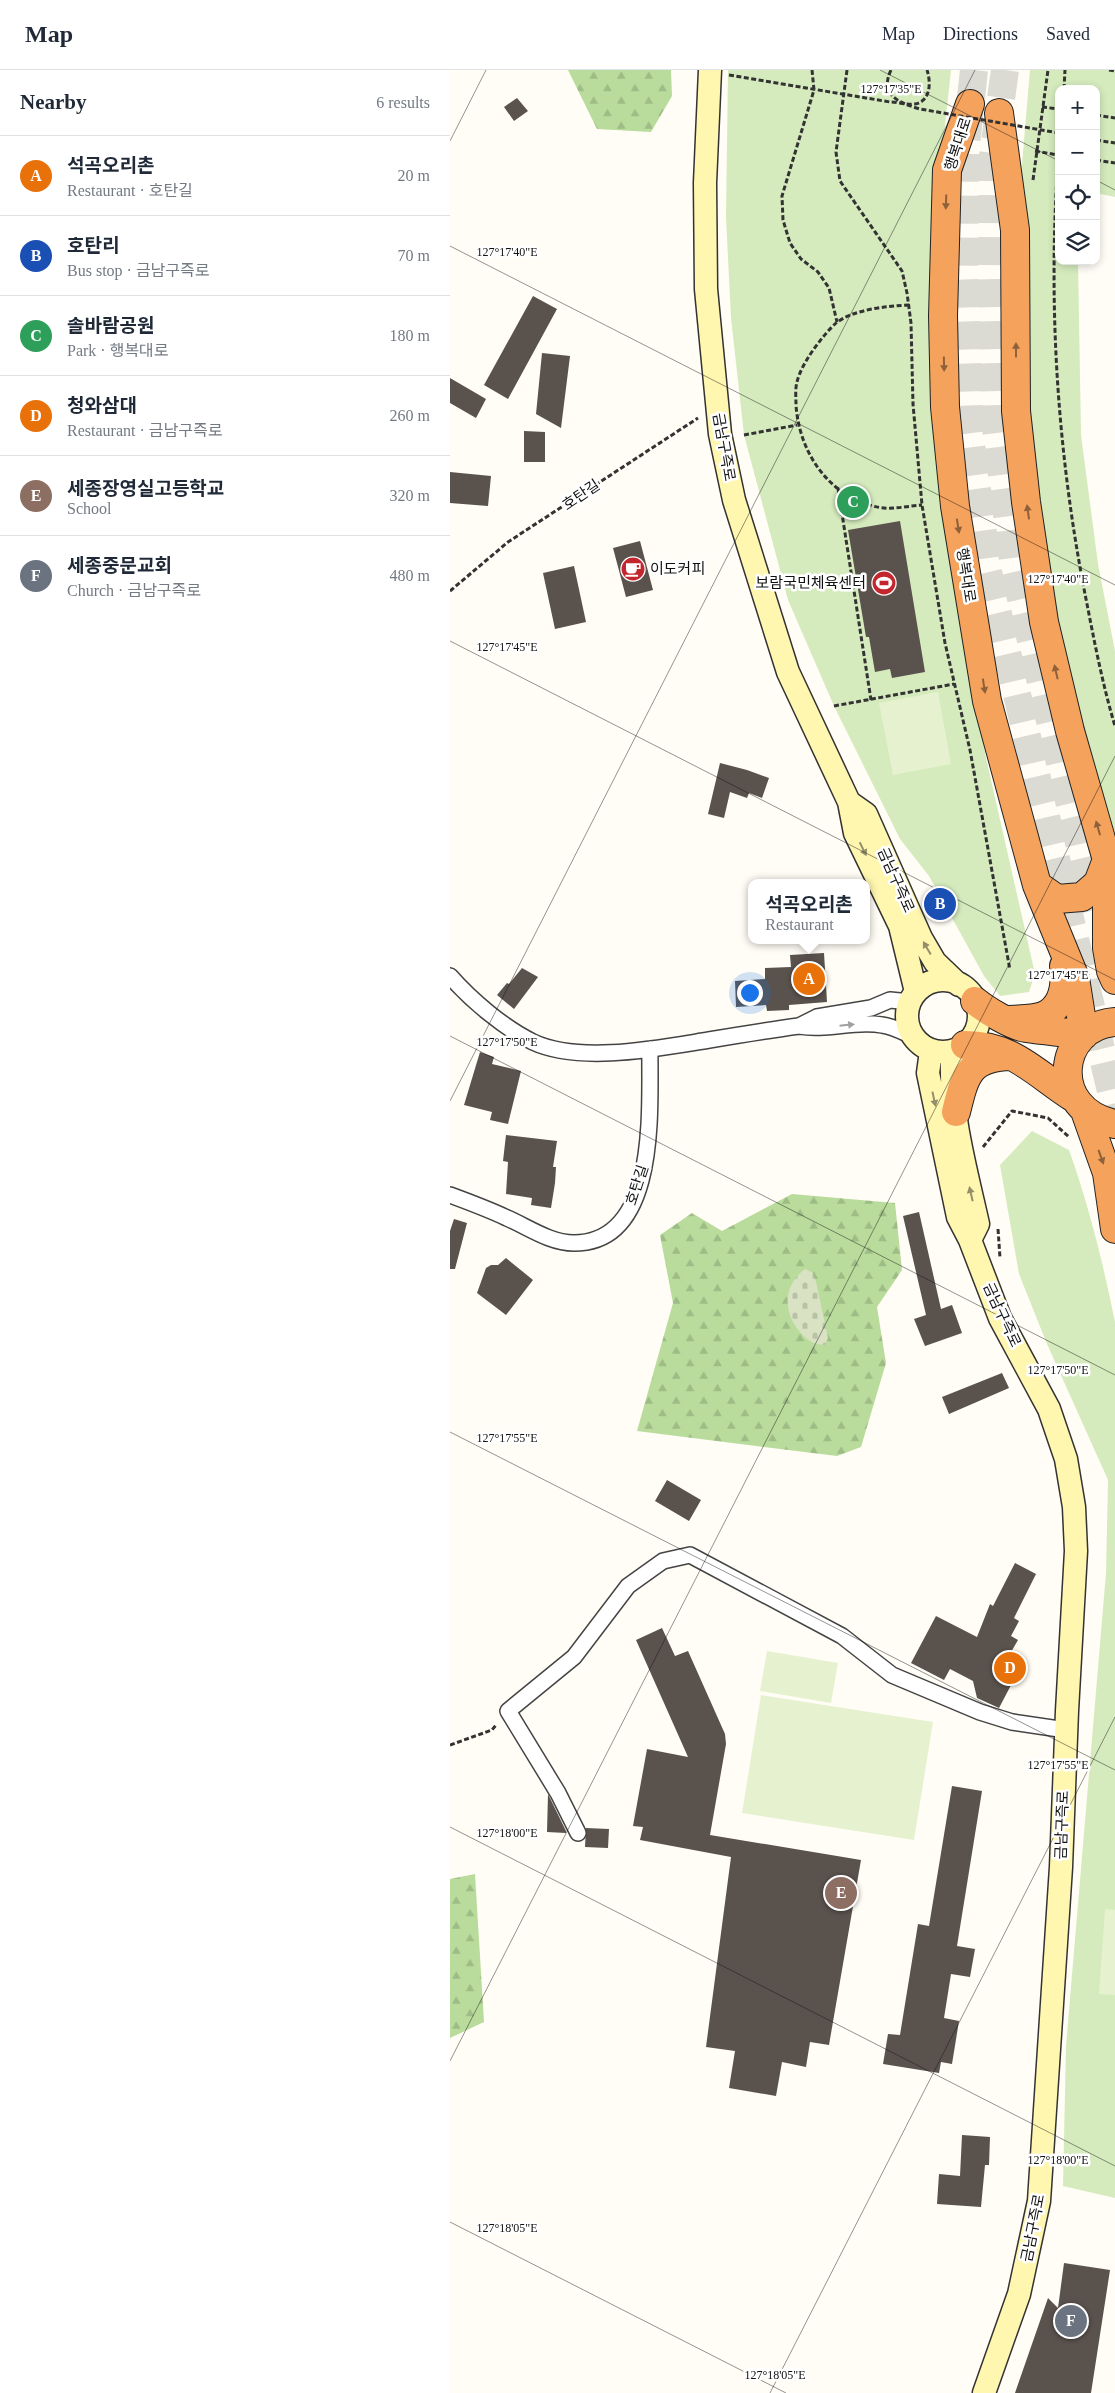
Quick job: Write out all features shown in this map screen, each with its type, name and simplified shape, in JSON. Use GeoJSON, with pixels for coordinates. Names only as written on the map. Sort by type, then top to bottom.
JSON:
{"type":"FeatureCollection","features":[{"type":"Feature","properties":{"kind":"highway","name":"행복대로"},"geometry":{"type":"LineString","coordinates":[[970,104],[947,170],[943,316],[945,406],[955,506],[987,702],[1037,885],[1062,942],[1075,978],[1084,1035]]}},
{"type":"Feature","properties":{"kind":"highway"},"geometry":{"type":"LineString","coordinates":[[999,113],[1016,230],[1016,411],[1044,622],[1070,731],[1115,894]]}},
{"type":"Feature","properties":{"kind":"highway"},"geometry":{"type":"LineString","coordinates":[[1037,885],[1057,898],[1082,896],[1098,884],[1107,860]]}},
{"type":"Feature","properties":{"kind":"highway"},"geometry":{"type":"LineString","coordinates":[[1107,860],[1107,948],[1111,971],[1115,980]]}},
{"type":"Feature","properties":{"kind":"highway"},"geometry":{"type":"LineString","coordinates":[[1008,1020],[1043,1016],[1060,1001],[1066,981],[1062,942]]}},
{"type":"Feature","properties":{"kind":"highway"},"geometry":{"type":"LineString","coordinates":[[967,993],[985,1009],[1024,1028],[1051,1029],[1084,1035]]}},
{"type":"Feature","properties":{"kind":"highway"},"geometry":{"type":"LineString","coordinates":[[1115,1022],[1097,1026],[1084,1035],[1073,1049],[1068,1065],[1068,1082],[1107,1173],[1115,1229]]}},
{"type":"Feature","properties":{"kind":"highway"},"geometry":{"type":"LineString","coordinates":[[965,1045],[984,1045],[1015,1056],[1100,1121],[1115,1124]]}},
{"type":"Feature","properties":{"kind":"highway"},"geometry":{"type":"LineString","coordinates":[[956,1112],[964,1082],[978,1063],[992,1056],[1015,1056]]}},
{"type":"Feature","properties":{"kind":"main road","name":"금남구즉로"},"geometry":{"type":"LineString","coordinates":[[719,73],[705,183],[706,289],[720,434],[734,500],[788,672],[849,802],[855,833],[900,926],[913,997]]}},
{"type":"Feature","properties":{"kind":"main road","name":"금남구즉로"},"geometry":{"type":"LineString","coordinates":[[849,802],[866,814],[921,938],[935,962],[967,993]]}},
{"type":"Feature","properties":{"kind":"main road"},"geometry":{"type":"LineString","coordinates":[[965,1045],[943,1052],[931,1051],[920,1045],[912,1036],[908,1025],[907,1013],[913,997],[925,985],[936,981],[948,981],[967,993],[978,1013],[978,1025],[973,1036],[965,1045],[952,1058],[951,1086],[961,1147],[978,1224],[970,1240]]}},
{"type":"Feature","properties":{"kind":"main road","name":"금남구즉로"},"geometry":{"type":"LineString","coordinates":[[931,1051],[928,1073],[958,1217],[970,1240],[1000,1318],[1049,1409],[1066,1458],[1074,1507],[1076,1551],[1066,1730],[1061,1867],[1040,2201],[1019,2294],[984,2393]]}},
{"type":"Feature","properties":{"kind":"street"},"geometry":{"type":"LineString","coordinates":[[450,976],[463,990],[497,1018],[533,1042],[565,1051],[619,1052],[650,1049],[799,1026],[817,1017],[871,1008],[890,1000],[913,997]]}},
{"type":"Feature","properties":{"kind":"street"},"geometry":{"type":"LineString","coordinates":[[799,1026],[815,1029],[858,1024],[883,1025],[912,1036]]}},
{"type":"Feature","properties":{"kind":"street","name":"호탄길"},"geometry":{"type":"LineString","coordinates":[[450,1195],[544,1236],[574,1243],[592,1239],[616,1230],[634,1204],[648,1150],[650,1049]]}},
{"type":"Feature","properties":{"kind":"street"},"geometry":{"type":"LineString","coordinates":[[578,1833],[558,1793],[508,1711],[574,1657],[628,1586],[662,1561],[690,1555],[842,1636],[892,1675],[980,1712],[1012,1722],[1066,1730]]}},
{"type":"Feature","properties":{"kind":"path"},"geometry":{"type":"LineString","coordinates":[[812,70],[814,90],[782,196],[783,220],[790,243],[801,259],[818,272],[830,288],[837,322]]}},
{"type":"Feature","properties":{"kind":"path"},"geometry":{"type":"LineString","coordinates":[[847,70],[836,152],[840,180],[902,271],[909,305],[913,404],[922,505],[945,643],[984,821],[995,896],[1010,970]]}},
{"type":"Feature","properties":{"kind":"path"},"geometry":{"type":"LineString","coordinates":[[892,70],[887,79],[889,93],[901,103],[920,109],[1055,132]]}},
{"type":"Feature","properties":{"kind":"path"},"geometry":{"type":"LineString","coordinates":[[719,73],[814,90],[915,104],[922,100],[929,92],[931,80],[927,70]]}},
{"type":"Feature","properties":{"kind":"path"},"geometry":{"type":"LineString","coordinates":[[1033,185],[1035,151],[1048,70]]}},
{"type":"Feature","properties":{"kind":"path"},"geometry":{"type":"LineString","coordinates":[[1064,85],[1066,70]]}},
{"type":"Feature","properties":{"kind":"path"},"geometry":{"type":"LineString","coordinates":[[1108,70],[1115,71]]}},
{"type":"Feature","properties":{"kind":"path"},"geometry":{"type":"LineString","coordinates":[[1042,107],[1055,109]]}},
{"type":"Feature","properties":{"kind":"path"},"geometry":{"type":"LineString","coordinates":[[1100,116],[1115,118]]}},
{"type":"Feature","properties":{"kind":"path"},"geometry":{"type":"LineString","coordinates":[[1100,141],[1115,143]]}},
{"type":"Feature","properties":{"kind":"path"},"geometry":{"type":"LineString","coordinates":[[1035,151],[1055,154]]}},
{"type":"Feature","properties":{"kind":"path"},"geometry":{"type":"LineString","coordinates":[[1100,161],[1115,163]]}},
{"type":"Feature","properties":{"kind":"path"},"geometry":{"type":"LineString","coordinates":[[1057,175],[1054,292],[1066,473],[1076,548],[1093,638],[1115,726]]}},
{"type":"Feature","properties":{"kind":"path"},"geometry":{"type":"LineString","coordinates":[[909,305],[882,306],[837,322],[812,351],[797,382],[798,425],[807,450],[823,475],[855,500],[875,507],[892,509],[922,505]]}},
{"type":"Feature","properties":{"kind":"path","name":"호탄길"},"geometry":{"type":"LineString","coordinates":[[450,591],[508,542],[717,405]]}},
{"type":"Feature","properties":{"kind":"path"},"geometry":{"type":"LineString","coordinates":[[744,435],[798,425]]}},
{"type":"Feature","properties":{"kind":"path"},"geometry":{"type":"LineString","coordinates":[[838,488],[871,700]]}},
{"type":"Feature","properties":{"kind":"path"},"geometry":{"type":"LineString","coordinates":[[834,706],[954,684]]}},
{"type":"Feature","properties":{"kind":"path"},"geometry":{"type":"LineString","coordinates":[[450,1745],[492,1730],[508,1711]]}},
{"type":"Feature","properties":{"kind":"green space"},"geometry":{"type":"Polygon","coordinates":[[[568,70],[671,70],[672,96],[651,132],[597,129],[568,70]]]}},
{"type":"Feature","properties":{"kind":"green space"},"geometry":{"type":"Polygon","coordinates":[[[728,70],[951,70],[930,265],[937,423],[951,569],[986,758],[1035,974],[1029,992],[1000,996],[984,976],[929,876],[900,839],[834,706],[788,600],[744,435],[731,318],[726,217],[728,70]]]}},
{"type":"Feature","properties":{"kind":"green space"},"geometry":{"type":"Polygon","coordinates":[[[1030,70],[1115,70],[1115,197],[1100,194],[1100,85],[1055,85],[1055,265],[1078,265],[1081,435],[1098,564],[1115,651],[1115,867],[1067,677],[1023,402],[1020,188],[1030,70]]]}},
{"type":"Feature","properties":{"kind":"green space"},"geometry":{"type":"Polygon","coordinates":[[[938,692],[951,764],[893,775],[879,703],[938,692]]]}},
{"type":"Feature","properties":{"kind":"green space"},"geometry":{"type":"Polygon","coordinates":[[[1032,1131],[1069,1150],[1095,1235],[1115,1322],[1115,2198],[1063,2186],[1066,2046],[1106,1573],[1108,1480],[1047,1344],[1019,1274],[1000,1165],[1032,1131]]]}},
{"type":"Feature","properties":{"kind":"green space"},"geometry":{"type":"Polygon","coordinates":[[[792,1194],[895,1203],[902,1270],[877,1307],[886,1363],[861,1447],[837,1456],[637,1431],[673,1303],[660,1235],[692,1213],[722,1231],[792,1194]]]}},
{"type":"Feature","properties":{"kind":"green space"},"geometry":{"type":"Polygon","coordinates":[[[805,1269],[813,1273],[816,1282],[828,1338],[825,1345],[815,1343],[804,1336],[795,1325],[788,1309],[789,1292],[792,1284],[805,1269]]]}},
{"type":"Feature","properties":{"kind":"green space"},"geometry":{"type":"Polygon","coordinates":[[[767,1651],[838,1663],[831,1703],[760,1691],[767,1651]]]}},
{"type":"Feature","properties":{"kind":"green space"},"geometry":{"type":"Polygon","coordinates":[[[761,1695],[933,1722],[914,1840],[742,1813],[761,1695]]]}},
{"type":"Feature","properties":{"kind":"green space"},"geometry":{"type":"Polygon","coordinates":[[[475,1874],[484,2022],[450,2038],[450,1879],[475,1874]]]}},
{"type":"Feature","properties":{"kind":"green space"},"geometry":{"type":"Polygon","coordinates":[[[1105,1909],[1115,1910],[1115,1995],[1099,1994],[1105,1909]]]}},
{"type":"Feature","properties":{"kind":"building"},"geometry":{"type":"Polygon","coordinates":[[[517,98],[528,111],[514,121],[504,107],[517,98]]]}},
{"type":"Feature","properties":{"kind":"building"},"geometry":{"type":"Polygon","coordinates":[[[533,296],[557,309],[508,399],[484,385],[533,296]]]}},
{"type":"Feature","properties":{"kind":"building"},"geometry":{"type":"Polygon","coordinates":[[[542,353],[570,356],[561,428],[536,414],[542,353]]]}},
{"type":"Feature","properties":{"kind":"building"},"geometry":{"type":"Polygon","coordinates":[[[450,378],[486,399],[476,418],[450,403],[450,378]]]}},
{"type":"Feature","properties":{"kind":"building"},"geometry":{"type":"Polygon","coordinates":[[[524,431],[545,432],[545,462],[524,462],[524,431]]]}},
{"type":"Feature","properties":{"kind":"building"},"geometry":{"type":"Polygon","coordinates":[[[450,472],[491,476],[488,506],[450,503],[450,472]]]}},
{"type":"Feature","properties":{"kind":"building","name":"보람국민체육센터"},"geometry":{"type":"Polygon","coordinates":[[[900,521],[925,672],[892,678],[890,669],[875,672],[869,637],[866,637],[848,530],[900,521]]]}},
{"type":"Feature","properties":{"kind":"building","name":"이도커피"},"geometry":{"type":"Polygon","coordinates":[[[640,541],[653,590],[626,597],[613,548],[640,541]]]}},
{"type":"Feature","properties":{"kind":"building"},"geometry":{"type":"Polygon","coordinates":[[[574,566],[586,622],[555,629],[543,573],[574,566]]]}},
{"type":"Feature","properties":{"kind":"building"},"geometry":{"type":"Polygon","coordinates":[[[720,763],[769,778],[762,798],[749,793],[747,798],[730,792],[724,818],[708,814],[720,763]]]}},
{"type":"Feature","properties":{"kind":"building"},"geometry":{"type":"Polygon","coordinates":[[[824,953],[827,1002],[789,1005],[789,1010],[767,1011],[766,1005],[736,1007],[735,981],[765,979],[765,968],[791,967],[790,955],[824,953]]]}},
{"type":"Feature","properties":{"kind":"building"},"geometry":{"type":"Polygon","coordinates":[[[522,968],[538,977],[514,1009],[497,995],[522,968]]]}},
{"type":"Feature","properties":{"kind":"building"},"geometry":{"type":"Polygon","coordinates":[[[480,1052],[494,1057],[492,1064],[521,1071],[508,1124],[490,1120],[492,1112],[464,1105],[480,1052]]]}},
{"type":"Feature","properties":{"kind":"building"},"geometry":{"type":"Polygon","coordinates":[[[506,1135],[557,1141],[553,1167],[556,1167],[555,1183],[551,1208],[531,1205],[532,1198],[506,1194],[508,1162],[503,1161],[506,1135]]]}},
{"type":"Feature","properties":{"kind":"building"},"geometry":{"type":"Polygon","coordinates":[[[919,1212],[941,1309],[952,1305],[962,1333],[925,1346],[914,1319],[926,1315],[903,1216],[919,1212]]]}},
{"type":"Feature","properties":{"kind":"building"},"geometry":{"type":"Polygon","coordinates":[[[454,1219],[467,1223],[455,1269],[450,1269],[450,1231],[454,1219]]]}},
{"type":"Feature","properties":{"kind":"building"},"geometry":{"type":"Polygon","coordinates":[[[506,1258],[533,1280],[506,1315],[477,1293],[486,1268],[491,1265],[498,1265],[506,1258]]]}},
{"type":"Feature","properties":{"kind":"building"},"geometry":{"type":"Polygon","coordinates":[[[1002,1373],[1009,1388],[949,1414],[942,1397],[1002,1373]]]}},
{"type":"Feature","properties":{"kind":"building"},"geometry":{"type":"Polygon","coordinates":[[[667,1480],[701,1500],[689,1521],[655,1501],[667,1480]]]}},
{"type":"Feature","properties":{"kind":"building"},"geometry":{"type":"Polygon","coordinates":[[[1015,1563],[1036,1574],[1014,1618],[1019,1621],[1011,1636],[1018,1640],[1007,1659],[1021,1666],[999,1708],[977,1698],[973,1681],[950,1669],[944,1680],[911,1663],[936,1616],[977,1637],[990,1604],[993,1606],[1015,1563]]]}},
{"type":"Feature","properties":{"kind":"building"},"geometry":{"type":"Polygon","coordinates":[[[662,1628],[675,1656],[688,1651],[725,1734],[726,1744],[710,1835],[861,1860],[829,2045],[810,2042],[806,2067],[782,2062],[776,2096],[729,2088],[735,2051],[706,2047],[731,1857],[640,1840],[643,1827],[633,1826],[647,1749],[688,1757],[636,1640],[662,1628]]]}},
{"type":"Feature","properties":{"kind":"building"},"geometry":{"type":"Polygon","coordinates":[[[952,1786],[982,1791],[957,1946],[975,1949],[970,1977],[951,1974],[944,2018],[959,2021],[952,2064],[941,2062],[939,2073],[883,2064],[888,2034],[900,2035],[918,1924],[929,1926],[952,1786]]]}},
{"type":"Feature","properties":{"kind":"building"},"geometry":{"type":"Polygon","coordinates":[[[548,1794],[566,1831],[566,1833],[547,1832],[548,1794]]]}},
{"type":"Feature","properties":{"kind":"building"},"geometry":{"type":"Polygon","coordinates":[[[586,1828],[609,1829],[608,1848],[585,1847],[586,1828]]]}},
{"type":"Feature","properties":{"kind":"building"},"geometry":{"type":"Polygon","coordinates":[[[962,2135],[990,2137],[989,2165],[985,2165],[981,2207],[937,2204],[939,2174],[960,2176],[962,2135]]]}},
{"type":"Feature","properties":{"kind":"building"},"geometry":{"type":"Polygon","coordinates":[[[1064,2263],[1110,2270],[1091,2393],[1015,2393],[1048,2298],[1058,2308],[1064,2263]]]}},
{"type":"Feature","properties":{"kind":"tunnel"},"geometry":{"type":"LineString","coordinates":[[974,70],[965,154],[964,268],[969,429],[988,572],[1115,1108]]}},
{"type":"Feature","properties":{"kind":"tunnel"},"geometry":{"type":"LineString","coordinates":[[1005,70],[993,156],[992,268],[996,428],[1014,569],[1095,910]]}},
{"type":"Feature","properties":{"kind":"place","name":"솔바람공원"},"geometry":{"type":"Point","coordinates":[853,502]}},
{"type":"Feature","properties":{"kind":"place","name":"이도커피"},"geometry":{"type":"Point","coordinates":[633,569]}},
{"type":"Feature","properties":{"kind":"place","name":"보람국민체육센터"},"geometry":{"type":"Point","coordinates":[884,583]}},
{"type":"Feature","properties":{"kind":"place","name":"호탄리"},"geometry":{"type":"Point","coordinates":[940,904]}},
{"type":"Feature","properties":{"kind":"place","name":"석곡오리촌"},"geometry":{"type":"Point","coordinates":[809,979]}},
{"type":"Feature","properties":{"kind":"place","name":"청와삼대"},"geometry":{"type":"Point","coordinates":[1010,1668]}},
{"type":"Feature","properties":{"kind":"place","name":"세종장영실고등학교"},"geometry":{"type":"Point","coordinates":[841,1893]}},
{"type":"Feature","properties":{"kind":"place","name":"세종중문교회"},"geometry":{"type":"Point","coordinates":[1071,2321]}}]}
